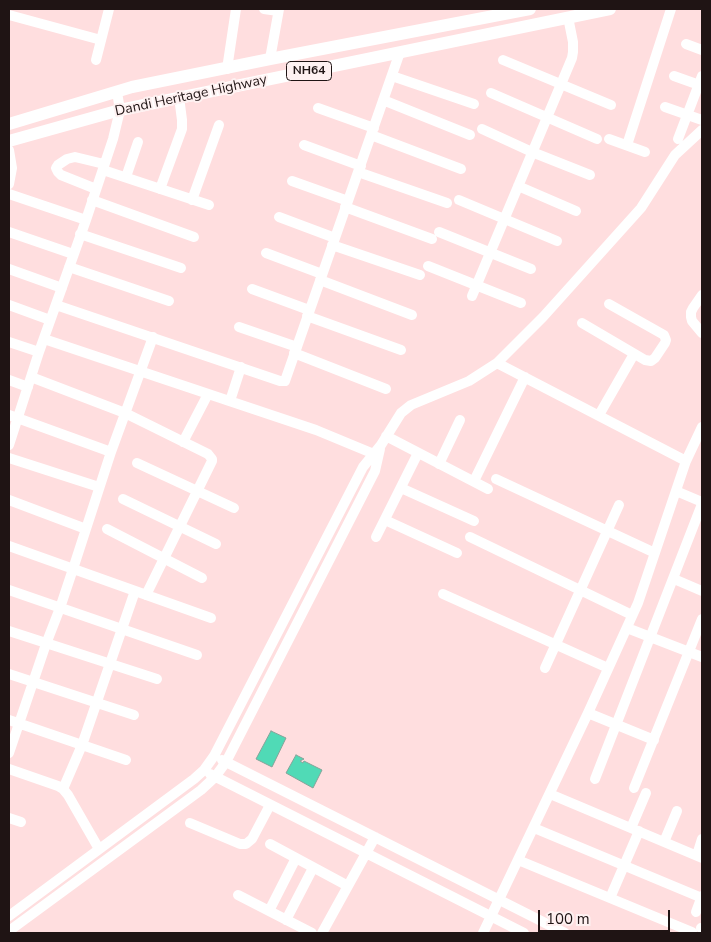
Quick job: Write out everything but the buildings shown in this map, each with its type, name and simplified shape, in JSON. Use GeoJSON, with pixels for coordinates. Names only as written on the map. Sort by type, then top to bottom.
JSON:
{"type":"FeatureCollection","features":[{"type":"Feature","properties":{"kind":"main road","name":"Dandi Heritage Highway"},"geometry":{"type":"LineString","coordinates":[[9,124],[132,87],[530,9]]}},
{"type":"Feature","properties":{"kind":"main road","name":"Dandi Heritage Highway"},"geometry":{"type":"LineString","coordinates":[[9,141],[120,110],[179,97],[610,9]]}},
{"type":"Feature","properties":{"kind":"street"},"geometry":{"type":"LineString","coordinates":[[96,60],[110,9]]}},
{"type":"Feature","properties":{"kind":"street"},"geometry":{"type":"LineString","coordinates":[[227,69],[236,9]]}},
{"type":"Feature","properties":{"kind":"street"},"geometry":{"type":"LineString","coordinates":[[264,9],[279,10],[270,59]]}},
{"type":"Feature","properties":{"kind":"street"},"geometry":{"type":"LineString","coordinates":[[627,145],[670,9]]}},
{"type":"Feature","properties":{"kind":"street"},"geometry":{"type":"LineString","coordinates":[[9,15],[101,40]]}},
{"type":"Feature","properties":{"kind":"street"},"geometry":{"type":"LineString","coordinates":[[472,296],[573,52],[568,17]]}},
{"type":"Feature","properties":{"kind":"street"},"geometry":{"type":"LineString","coordinates":[[686,44],[702,50]]}},
{"type":"Feature","properties":{"kind":"street"},"geometry":{"type":"LineString","coordinates":[[56,305],[283,381],[286,378],[400,52]]}},
{"type":"Feature","properties":{"kind":"street"},"geometry":{"type":"LineString","coordinates":[[503,60],[611,105]]}},
{"type":"Feature","properties":{"kind":"street"},"geometry":{"type":"LineString","coordinates":[[392,76],[474,104]]}},
{"type":"Feature","properties":{"kind":"street"},"geometry":{"type":"LineString","coordinates":[[674,76],[701,82],[678,139]]}},
{"type":"Feature","properties":{"kind":"street"},"geometry":{"type":"LineString","coordinates":[[9,445],[13,417],[30,382],[113,139],[120,110],[117,92]]}},
{"type":"Feature","properties":{"kind":"street"},"geometry":{"type":"LineString","coordinates":[[491,93],[597,139]]}},
{"type":"Feature","properties":{"kind":"street"},"geometry":{"type":"LineString","coordinates":[[160,189],[182,128],[179,97]]}},
{"type":"Feature","properties":{"kind":"street"},"geometry":{"type":"LineString","coordinates":[[383,100],[470,135]]}},
{"type":"Feature","properties":{"kind":"street"},"geometry":{"type":"LineString","coordinates":[[665,107],[702,120]]}},
{"type":"Feature","properties":{"kind":"street"},"geometry":{"type":"LineString","coordinates":[[318,108],[461,169]]}},
{"type":"Feature","properties":{"kind":"street"},"geometry":{"type":"LineString","coordinates":[[192,200],[219,125]]}},
{"type":"Feature","properties":{"kind":"street"},"geometry":{"type":"LineString","coordinates":[[482,129],[532,152],[590,175]]}},
{"type":"Feature","properties":{"kind":"street"},"geometry":{"type":"LineString","coordinates":[[9,916],[204,770],[214,756],[363,466],[374,454],[401,413],[411,405],[469,381],[498,363],[641,208],[675,155],[702,130]]}},
{"type":"Feature","properties":{"kind":"street"},"geometry":{"type":"LineString","coordinates":[[609,139],[645,152]]}},
{"type":"Feature","properties":{"kind":"street"},"geometry":{"type":"LineString","coordinates":[[126,178],[138,142]]}},
{"type":"Feature","properties":{"kind":"street"},"geometry":{"type":"LineString","coordinates":[[304,145],[447,204]]}},
{"type":"Feature","properties":{"kind":"street"},"geometry":{"type":"LineString","coordinates":[[9,150],[12,168],[9,184]]}},
{"type":"Feature","properties":{"kind":"street"},"geometry":{"type":"LineString","coordinates":[[96,189],[61,174],[56,168],[68,159],[75,157],[104,167],[126,178],[209,205]]}},
{"type":"Feature","properties":{"kind":"street"},"geometry":{"type":"LineString","coordinates":[[292,181],[347,204],[436,236],[490,252],[531,269]]}},
{"type":"Feature","properties":{"kind":"street"},"geometry":{"type":"LineString","coordinates":[[518,186],[576,211]]}},
{"type":"Feature","properties":{"kind":"street"},"geometry":{"type":"LineString","coordinates":[[9,194],[86,220]]}},
{"type":"Feature","properties":{"kind":"street"},"geometry":{"type":"LineString","coordinates":[[92,200],[194,238]]}},
{"type":"Feature","properties":{"kind":"street"},"geometry":{"type":"LineString","coordinates":[[459,200],[557,241]]}},
{"type":"Feature","properties":{"kind":"street"},"geometry":{"type":"LineString","coordinates":[[279,217],[333,241],[420,275]]}},
{"type":"Feature","properties":{"kind":"street"},"geometry":{"type":"LineString","coordinates":[[9,232],[73,254]]}},
{"type":"Feature","properties":{"kind":"street"},"geometry":{"type":"LineString","coordinates":[[80,234],[181,268]]}},
{"type":"Feature","properties":{"kind":"street"},"geometry":{"type":"LineString","coordinates":[[266,253],[412,315]]}},
{"type":"Feature","properties":{"kind":"street"},"geometry":{"type":"LineString","coordinates":[[69,266],[169,301]]}},
{"type":"Feature","properties":{"kind":"street"},"geometry":{"type":"LineString","coordinates":[[428,266],[521,303]]}},
{"type":"Feature","properties":{"kind":"street"},"geometry":{"type":"LineString","coordinates":[[9,269],[62,288]]}},
{"type":"Feature","properties":{"kind":"street"},"geometry":{"type":"LineString","coordinates":[[252,289],[401,350]]}},
{"type":"Feature","properties":{"kind":"street"},"geometry":{"type":"LineString","coordinates":[[702,295],[691,312],[692,321],[702,334]]}},
{"type":"Feature","properties":{"kind":"street"},"geometry":{"type":"LineString","coordinates":[[582,323],[645,360],[651,361],[655,358],[665,343],[666,337],[609,304]]}},
{"type":"Feature","properties":{"kind":"street"},"geometry":{"type":"LineString","coordinates":[[9,305],[50,320]]}},
{"type":"Feature","properties":{"kind":"street"},"geometry":{"type":"LineString","coordinates":[[240,327],[386,389]]}},
{"type":"Feature","properties":{"kind":"street"},"geometry":{"type":"LineString","coordinates":[[9,753],[14,722],[33,682],[60,608],[124,413],[153,337]]}},
{"type":"Feature","properties":{"kind":"street"},"geometry":{"type":"LineString","coordinates":[[44,339],[316,430],[374,454]]}},
{"type":"Feature","properties":{"kind":"street"},"geometry":{"type":"LineString","coordinates":[[9,342],[39,352]]}},
{"type":"Feature","properties":{"kind":"street"},"geometry":{"type":"LineString","coordinates":[[599,415],[634,354]]}},
{"type":"Feature","properties":{"kind":"street"},"geometry":{"type":"LineString","coordinates":[[498,363],[686,460]]}},
{"type":"Feature","properties":{"kind":"street"},"geometry":{"type":"LineString","coordinates":[[230,401],[241,367]]}},
{"type":"Feature","properties":{"kind":"street"},"geometry":{"type":"LineString","coordinates":[[474,481],[524,376]]}},
{"type":"Feature","properties":{"kind":"street"},"geometry":{"type":"LineString","coordinates":[[9,380],[30,382],[124,413],[208,454],[212,458],[146,595]]}},
{"type":"Feature","properties":{"kind":"street"},"geometry":{"type":"LineString","coordinates":[[184,442],[208,394]]}},
{"type":"Feature","properties":{"kind":"street"},"geometry":{"type":"LineString","coordinates":[[13,417],[111,452]]}},
{"type":"Feature","properties":{"kind":"street"},"geometry":{"type":"LineString","coordinates":[[439,464],[460,420]]}},
{"type":"Feature","properties":{"kind":"street"},"geometry":{"type":"LineString","coordinates":[[483,933],[550,794],[638,603],[686,460],[702,426]]}},
{"type":"Feature","properties":{"kind":"street"},"geometry":{"type":"LineString","coordinates":[[386,437],[488,489]]}},
{"type":"Feature","properties":{"kind":"street"},"geometry":{"type":"LineString","coordinates":[[9,931],[215,778],[226,762],[375,471],[386,437]]}},
{"type":"Feature","properties":{"kind":"street"},"geometry":{"type":"LineString","coordinates":[[376,537],[418,453]]}},
{"type":"Feature","properties":{"kind":"street"},"geometry":{"type":"LineString","coordinates":[[9,458],[100,487]]}},
{"type":"Feature","properties":{"kind":"street"},"geometry":{"type":"LineString","coordinates":[[137,463],[234,508]]}},
{"type":"Feature","properties":{"kind":"street"},"geometry":{"type":"LineString","coordinates":[[496,480],[655,553]]}},
{"type":"Feature","properties":{"kind":"street"},"geometry":{"type":"LineString","coordinates":[[401,488],[474,521]]}},
{"type":"Feature","properties":{"kind":"street"},"geometry":{"type":"LineString","coordinates":[[595,779],[702,503],[676,491]]}},
{"type":"Feature","properties":{"kind":"street"},"geometry":{"type":"LineString","coordinates":[[123,499],[216,544]]}},
{"type":"Feature","properties":{"kind":"street"},"geometry":{"type":"LineString","coordinates":[[9,500],[86,529]]}},
{"type":"Feature","properties":{"kind":"street"},"geometry":{"type":"LineString","coordinates":[[545,668],[619,505]]}},
{"type":"Feature","properties":{"kind":"street"},"geometry":{"type":"LineString","coordinates":[[385,520],[457,553]]}},
{"type":"Feature","properties":{"kind":"street"},"geometry":{"type":"LineString","coordinates":[[107,530],[202,578]]}},
{"type":"Feature","properties":{"kind":"street"},"geometry":{"type":"LineString","coordinates":[[470,537],[632,615]]}},
{"type":"Feature","properties":{"kind":"street"},"geometry":{"type":"LineString","coordinates":[[9,546],[211,618]]}},
{"type":"Feature","properties":{"kind":"street"},"geometry":{"type":"LineString","coordinates":[[674,579],[702,591]]}},
{"type":"Feature","properties":{"kind":"street"},"geometry":{"type":"LineString","coordinates":[[9,590],[197,655]]}},
{"type":"Feature","properties":{"kind":"street"},"geometry":{"type":"LineString","coordinates":[[64,789],[82,745],[135,591]]}},
{"type":"Feature","properties":{"kind":"street"},"geometry":{"type":"LineString","coordinates":[[443,594],[608,668]]}},
{"type":"Feature","properties":{"kind":"street"},"geometry":{"type":"LineString","coordinates":[[634,788],[702,618]]}},
{"type":"Feature","properties":{"kind":"street"},"geometry":{"type":"LineString","coordinates":[[627,628],[702,657]]}},
{"type":"Feature","properties":{"kind":"street"},"geometry":{"type":"LineString","coordinates":[[9,631],[157,679]]}},
{"type":"Feature","properties":{"kind":"street"},"geometry":{"type":"LineString","coordinates":[[9,674],[134,715]]}},
{"type":"Feature","properties":{"kind":"street"},"geometry":{"type":"LineString","coordinates":[[588,713],[654,740]]}},
{"type":"Feature","properties":{"kind":"street"},"geometry":{"type":"LineString","coordinates":[[14,722],[126,760]]}},
{"type":"Feature","properties":{"kind":"street"},"geometry":{"type":"LineString","coordinates":[[214,756],[564,933]]}},
{"type":"Feature","properties":{"kind":"street"},"geometry":{"type":"LineString","coordinates":[[9,769],[64,789],[99,849]]}},
{"type":"Feature","properties":{"kind":"street"},"geometry":{"type":"LineString","coordinates":[[204,770],[215,778],[524,933]]}},
{"type":"Feature","properties":{"kind":"street"},"geometry":{"type":"LineString","coordinates":[[610,898],[624,865],[646,793]]}},
{"type":"Feature","properties":{"kind":"street"},"geometry":{"type":"LineString","coordinates":[[550,794],[699,857],[702,839]]}},
{"type":"Feature","properties":{"kind":"street"},"geometry":{"type":"LineString","coordinates":[[190,823],[240,844],[246,844],[252,839],[270,805]]}},
{"type":"Feature","properties":{"kind":"street"},"geometry":{"type":"LineString","coordinates":[[664,842],[678,811]]}},
{"type":"Feature","properties":{"kind":"street"},"geometry":{"type":"LineString","coordinates":[[9,818],[22,822]]}},
{"type":"Feature","properties":{"kind":"street"},"geometry":{"type":"LineString","coordinates":[[534,828],[702,897],[696,912]]}},
{"type":"Feature","properties":{"kind":"street"},"geometry":{"type":"LineString","coordinates":[[322,933],[375,837]]}},
{"type":"Feature","properties":{"kind":"street"},"geometry":{"type":"LineString","coordinates":[[270,844],[348,886]]}},
{"type":"Feature","properties":{"kind":"street"},"geometry":{"type":"LineString","coordinates":[[269,911],[296,858]]}},
{"type":"Feature","properties":{"kind":"street"},"geometry":{"type":"LineString","coordinates":[[518,860],[610,898],[698,930]]}},
{"type":"Feature","properties":{"kind":"street"},"geometry":{"type":"LineString","coordinates":[[286,920],[313,868]]}},
{"type":"Feature","properties":{"kind":"street"},"geometry":{"type":"LineString","coordinates":[[238,895],[312,933]]}}]}
